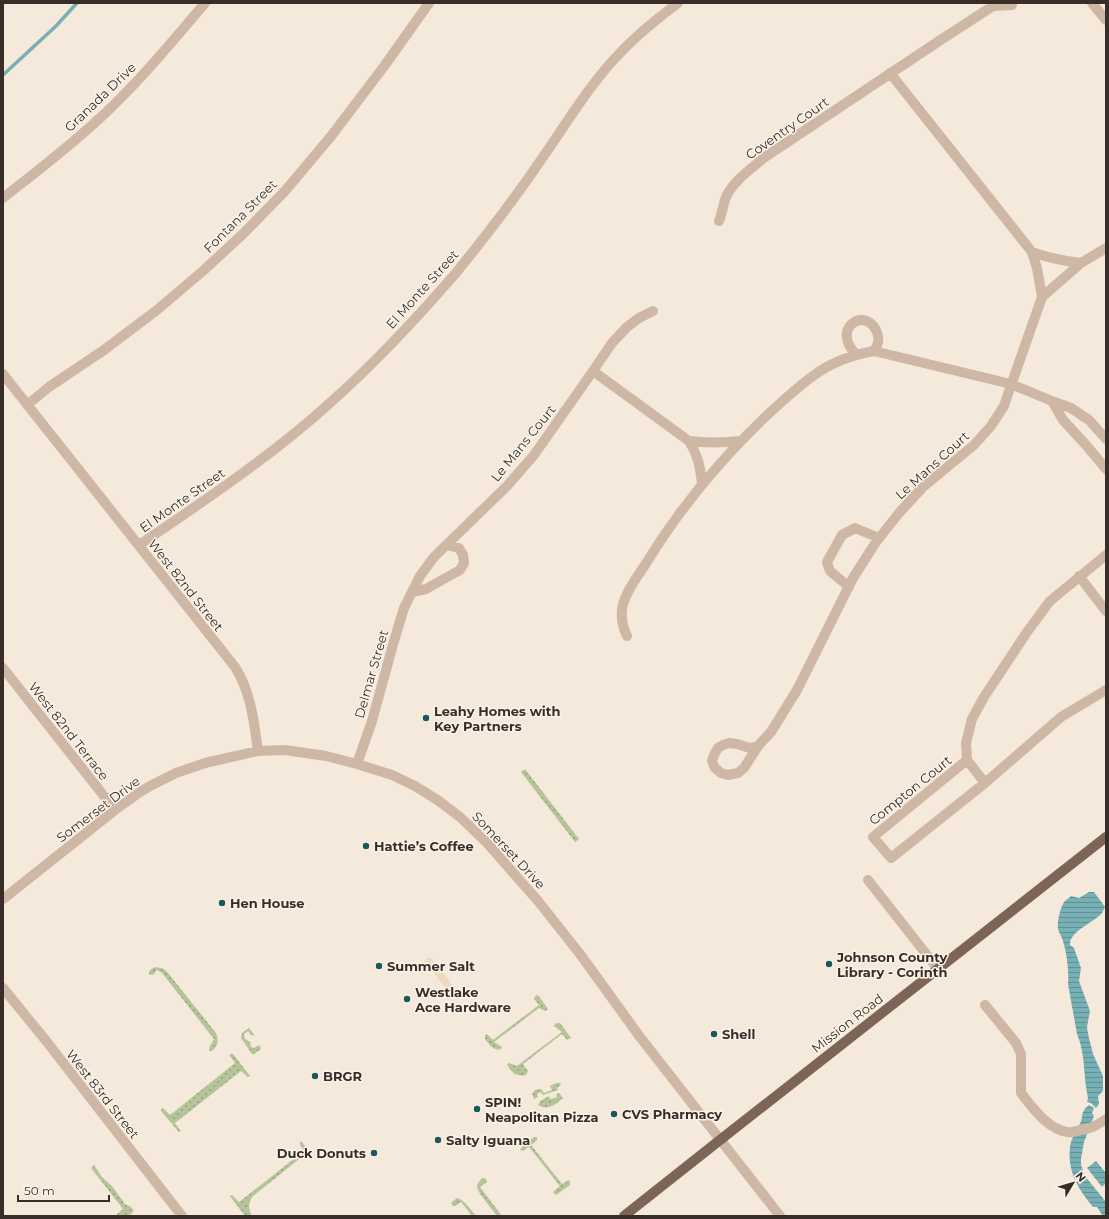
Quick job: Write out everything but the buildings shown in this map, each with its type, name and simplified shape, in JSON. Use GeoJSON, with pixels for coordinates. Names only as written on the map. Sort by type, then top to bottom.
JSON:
{"type":"FeatureCollection","features":[{"type":"Feature","properties":{"kind":"main road","name":"Mission Road"},"geometry":{"type":"LineString","coordinates":[[624,1216],[1106,837]]}},
{"type":"Feature","properties":{"kind":"street","name":"Granada Drive"},"geometry":{"type":"LineString","coordinates":[[3,198],[43,167],[100,118],[167,48],[204,3]]}},
{"type":"Feature","properties":{"kind":"street","name":"Fontana Street"},"geometry":{"type":"LineString","coordinates":[[27,405],[49,387],[104,350],[157,310],[243,234],[285,191],[332,136],[429,3]]}},
{"type":"Feature","properties":{"kind":"street","name":"El Monte Street"},"geometry":{"type":"LineString","coordinates":[[139,546],[209,498],[287,440],[331,402],[376,359],[408,326],[454,274],[494,225],[531,175],[599,76],[642,32],[678,3]]}},
{"type":"Feature","properties":{"kind":"street"},"geometry":{"type":"LineString","coordinates":[[1092,3],[1106,20]]}},
{"type":"Feature","properties":{"kind":"street","name":"Coventry Court"},"geometry":{"type":"LineString","coordinates":[[719,221],[726,197],[734,184],[765,157],[993,6],[1012,5]]}},
{"type":"Feature","properties":{"kind":"street"},"geometry":{"type":"LineString","coordinates":[[890,73],[1032,252],[1037,268],[1042,297],[1012,384]]}},
{"type":"Feature","properties":{"kind":"street"},"geometry":{"type":"LineString","coordinates":[[1042,297],[1081,263],[1106,248]]}},
{"type":"Feature","properties":{"kind":"street"},"geometry":{"type":"LineString","coordinates":[[1032,252],[1064,261],[1081,263]]}},
{"type":"Feature","properties":{"kind":"street","name":"Le Mans Court"},"geometry":{"type":"LineString","coordinates":[[466,525],[507,486],[534,455],[612,343],[627,327],[639,318],[653,311]]}},
{"type":"Feature","properties":{"kind":"street"},"geometry":{"type":"LineString","coordinates":[[856,354],[850,349],[846,335],[849,328],[860,320],[869,322],[878,334],[879,341],[874,351]]}},
{"type":"Feature","properties":{"kind":"street"},"geometry":{"type":"LineString","coordinates":[[627,636],[622,626],[622,609],[629,591],[658,544],[702,483],[740,441],[780,403],[814,375],[830,365],[856,354],[874,351],[1012,384],[1052,402],[1072,408],[1089,420],[1106,439]]}},
{"type":"Feature","properties":{"kind":"street"},"geometry":{"type":"LineString","coordinates":[[593,371],[689,441],[696,453],[700,466],[702,483]]}},
{"type":"Feature","properties":{"kind":"street","name":"West 82nd Street"},"geometry":{"type":"LineString","coordinates":[[3,374],[235,666],[245,685],[252,712],[258,751]]}},
{"type":"Feature","properties":{"kind":"street","name":"Le Mans Court"},"geometry":{"type":"LineString","coordinates":[[758,746],[771,732],[796,690],[853,578],[879,538],[899,513],[924,487],[974,445],[991,426],[1004,406],[1012,384]]}},
{"type":"Feature","properties":{"kind":"street"},"geometry":{"type":"LineString","coordinates":[[1052,402],[1063,420],[1106,469]]}},
{"type":"Feature","properties":{"kind":"street"},"geometry":{"type":"LineString","coordinates":[[689,441],[720,444],[740,441]]}},
{"type":"Feature","properties":{"kind":"street","name":"Delmar Street"},"geometry":{"type":"LineString","coordinates":[[357,764],[372,721],[402,615],[412,592],[420,576],[434,557],[466,525]]}},
{"type":"Feature","properties":{"kind":"street"},"geometry":{"type":"LineString","coordinates":[[849,587],[830,572],[827,562],[842,535],[855,528],[879,538]]}},
{"type":"Feature","properties":{"kind":"street"},"geometry":{"type":"LineString","coordinates":[[412,592],[426,588],[460,570],[464,563],[463,555],[459,548],[446,545]]}},
{"type":"Feature","properties":{"kind":"street","name":"Compton Court"},"geometry":{"type":"LineString","coordinates":[[985,783],[967,760],[966,743],[972,718],[1027,632],[1050,601],[1106,555]]}},
{"type":"Feature","properties":{"kind":"street"},"geometry":{"type":"LineString","coordinates":[[1079,576],[1106,611]]}},
{"type":"Feature","properties":{"kind":"street","name":"West 82nd Terrace"},"geometry":{"type":"LineString","coordinates":[[3,668],[115,810]]}},
{"type":"Feature","properties":{"kind":"street","name":"Compton Court"},"geometry":{"type":"LineString","coordinates":[[967,760],[873,837],[891,858],[985,783],[1061,717],[1106,690]]}},
{"type":"Feature","properties":{"kind":"street","name":"Somerset Drive"},"geometry":{"type":"LineString","coordinates":[[3,899],[115,810],[150,786],[176,773],[205,763],[258,751],[285,750],[326,756],[392,775],[415,786],[440,801],[460,817],[488,844],[545,910],[580,954],[642,1041],[780,1216]]}},
{"type":"Feature","properties":{"kind":"street"},"geometry":{"type":"LineString","coordinates":[[868,880],[938,969]]}},
{"type":"Feature","properties":{"kind":"street","name":"West 83rd Street"},"geometry":{"type":"LineString","coordinates":[[3,988],[47,1042],[182,1216]]}},
{"type":"Feature","properties":{"kind":"street"},"geometry":{"type":"LineString","coordinates":[[985,1005],[1016,1043],[1021,1054],[1020,1093],[1044,1121],[1058,1129],[1072,1132],[1093,1128],[1106,1119]]}},
{"type":"Feature","properties":{"kind":"green space"},"geometry":{"type":"Polygon","coordinates":[[[525,769],[579,839],[575,842],[521,772],[525,769]]]}},
{"type":"Feature","properties":{"kind":"green space"},"geometry":{"type":"Polygon","coordinates":[[[156,967],[164,969],[168,973],[216,1033],[217,1043],[216,1047],[212,1051],[210,1051],[209,1048],[214,1039],[162,973],[157,970],[153,975],[149,974],[151,969],[156,967]]]}},
{"type":"Feature","properties":{"kind":"green space"},"geometry":{"type":"Polygon","coordinates":[[[536,995],[539,996],[548,1009],[545,1011],[539,1008],[494,1042],[502,1047],[501,1049],[492,1047],[485,1039],[485,1035],[487,1034],[493,1040],[539,1005],[534,999],[536,995]]]}},
{"type":"Feature","properties":{"kind":"green space"},"geometry":{"type":"Polygon","coordinates":[[[556,1023],[560,1023],[571,1038],[567,1040],[562,1034],[523,1064],[528,1071],[526,1075],[517,1075],[512,1072],[507,1064],[509,1063],[517,1066],[562,1032],[554,1026],[556,1023]]]}},
{"type":"Feature","properties":{"kind":"green space"},"geometry":{"type":"Polygon","coordinates":[[[249,1028],[255,1036],[251,1035],[248,1031],[244,1034],[245,1039],[250,1042],[251,1047],[254,1048],[259,1045],[261,1048],[254,1054],[252,1054],[241,1038],[242,1033],[249,1028]]]}},
{"type":"Feature","properties":{"kind":"green space"},"geometry":{"type":"Polygon","coordinates":[[[230,1054],[233,1054],[250,1076],[248,1077],[241,1071],[175,1123],[181,1131],[179,1132],[161,1111],[161,1109],[163,1108],[170,1115],[235,1063],[230,1054]]]}},
{"type":"Feature","properties":{"kind":"green space"},"geometry":{"type":"Polygon","coordinates":[[[560,1083],[561,1085],[557,1088],[558,1090],[543,1095],[541,1092],[537,1094],[538,1097],[534,1099],[532,1094],[535,1090],[541,1089],[544,1093],[552,1090],[550,1086],[560,1083]]]}},
{"type":"Feature","properties":{"kind":"green space"},"geometry":{"type":"Polygon","coordinates":[[[559,1093],[563,1098],[554,1105],[542,1107],[538,1105],[540,1101],[549,1096],[550,1099],[556,1098],[557,1094],[559,1093]]]}},
{"type":"Feature","properties":{"kind":"green space"},"geometry":{"type":"Polygon","coordinates":[[[534,1137],[537,1137],[537,1140],[531,1145],[562,1184],[569,1180],[570,1182],[570,1185],[556,1195],[553,1192],[560,1186],[529,1147],[523,1151],[520,1150],[534,1137]]]}},
{"type":"Feature","properties":{"kind":"green space"},"geometry":{"type":"Polygon","coordinates":[[[300,1142],[302,1142],[308,1152],[253,1196],[249,1206],[252,1216],[245,1216],[230,1196],[232,1195],[239,1202],[304,1151],[300,1145],[300,1142]]]}},
{"type":"Feature","properties":{"kind":"green space"},"geometry":{"type":"Polygon","coordinates":[[[94,1165],[102,1177],[112,1186],[125,1204],[131,1207],[134,1211],[129,1216],[117,1216],[117,1214],[123,1209],[91,1168],[94,1165]]]}},
{"type":"Feature","properties":{"kind":"green space"},"geometry":{"type":"Polygon","coordinates":[[[483,1178],[486,1179],[487,1182],[480,1187],[502,1216],[497,1216],[480,1194],[477,1185],[483,1178]]]}},
{"type":"Feature","properties":{"kind":"green space"},"geometry":{"type":"Polygon","coordinates":[[[457,1198],[465,1203],[476,1216],[472,1216],[461,1202],[453,1206],[451,1203],[457,1198]]]}},
{"type":"Feature","properties":{"kind":"shaded area"},"geometry":{"type":"Polygon","coordinates":[[[430,957],[454,987],[449,992],[424,961],[430,957]]]}},
{"type":"Feature","properties":{"kind":"water"},"geometry":{"type":"Polygon","coordinates":[[[1089,892],[1094,892],[1105,907],[1098,917],[1073,936],[1070,945],[1074,948],[1081,968],[1079,981],[1090,1011],[1087,1027],[1088,1034],[1093,1054],[1103,1076],[1103,1091],[1098,1096],[1099,1104],[1096,1108],[1091,1103],[1087,1102],[1088,1098],[1082,1050],[1077,1034],[1068,984],[1067,957],[1063,941],[1058,930],[1059,915],[1064,902],[1071,896],[1079,898],[1089,892]]]}},
{"type":"Feature","properties":{"kind":"water"},"geometry":{"type":"Polygon","coordinates":[[[1089,1105],[1094,1108],[1092,1113],[1094,1116],[1084,1142],[1081,1165],[1085,1176],[1106,1202],[1106,1216],[1103,1216],[1097,1207],[1093,1207],[1078,1186],[1070,1164],[1071,1141],[1080,1124],[1083,1112],[1089,1105]]]}},
{"type":"Feature","properties":{"kind":"water"},"geometry":{"type":"Polygon","coordinates":[[[1096,1161],[1106,1173],[1106,1183],[1102,1187],[1087,1168],[1096,1161]]]}},
{"type":"Feature","properties":{"kind":"waterway"},"geometry":{"type":"LineString","coordinates":[[3,75],[56,26],[77,3]]}},
{"type":"Feature","properties":{"kind":"place","name":"Leahy Homes with Key Partners"},"geometry":{"type":"Point","coordinates":[426,718]}},
{"type":"Feature","properties":{"kind":"place","name":"Hattie’s Coffee"},"geometry":{"type":"Point","coordinates":[366,846]}},
{"type":"Feature","properties":{"kind":"place","name":"Hen House"},"geometry":{"type":"Point","coordinates":[222,903]}},
{"type":"Feature","properties":{"kind":"place","name":"Johnson County Library - Corinth"},"geometry":{"type":"Point","coordinates":[829,964]}},
{"type":"Feature","properties":{"kind":"place","name":"Summer Salt"},"geometry":{"type":"Point","coordinates":[379,966]}},
{"type":"Feature","properties":{"kind":"place","name":"Westlake Ace Hardware"},"geometry":{"type":"Point","coordinates":[407,999]}},
{"type":"Feature","properties":{"kind":"place","name":"Shell"},"geometry":{"type":"Point","coordinates":[714,1034]}},
{"type":"Feature","properties":{"kind":"place","name":"BRGR"},"geometry":{"type":"Point","coordinates":[315,1076]}},
{"type":"Feature","properties":{"kind":"place","name":"SPIN! Neapolitan Pizza"},"geometry":{"type":"Point","coordinates":[477,1109]}},
{"type":"Feature","properties":{"kind":"place","name":"CVS Pharmacy"},"geometry":{"type":"Point","coordinates":[614,1114]}},
{"type":"Feature","properties":{"kind":"place","name":"Salty Iguana"},"geometry":{"type":"Point","coordinates":[438,1140]}},
{"type":"Feature","properties":{"kind":"place","name":"Duck Donuts"},"geometry":{"type":"Point","coordinates":[374,1153]}}]}
